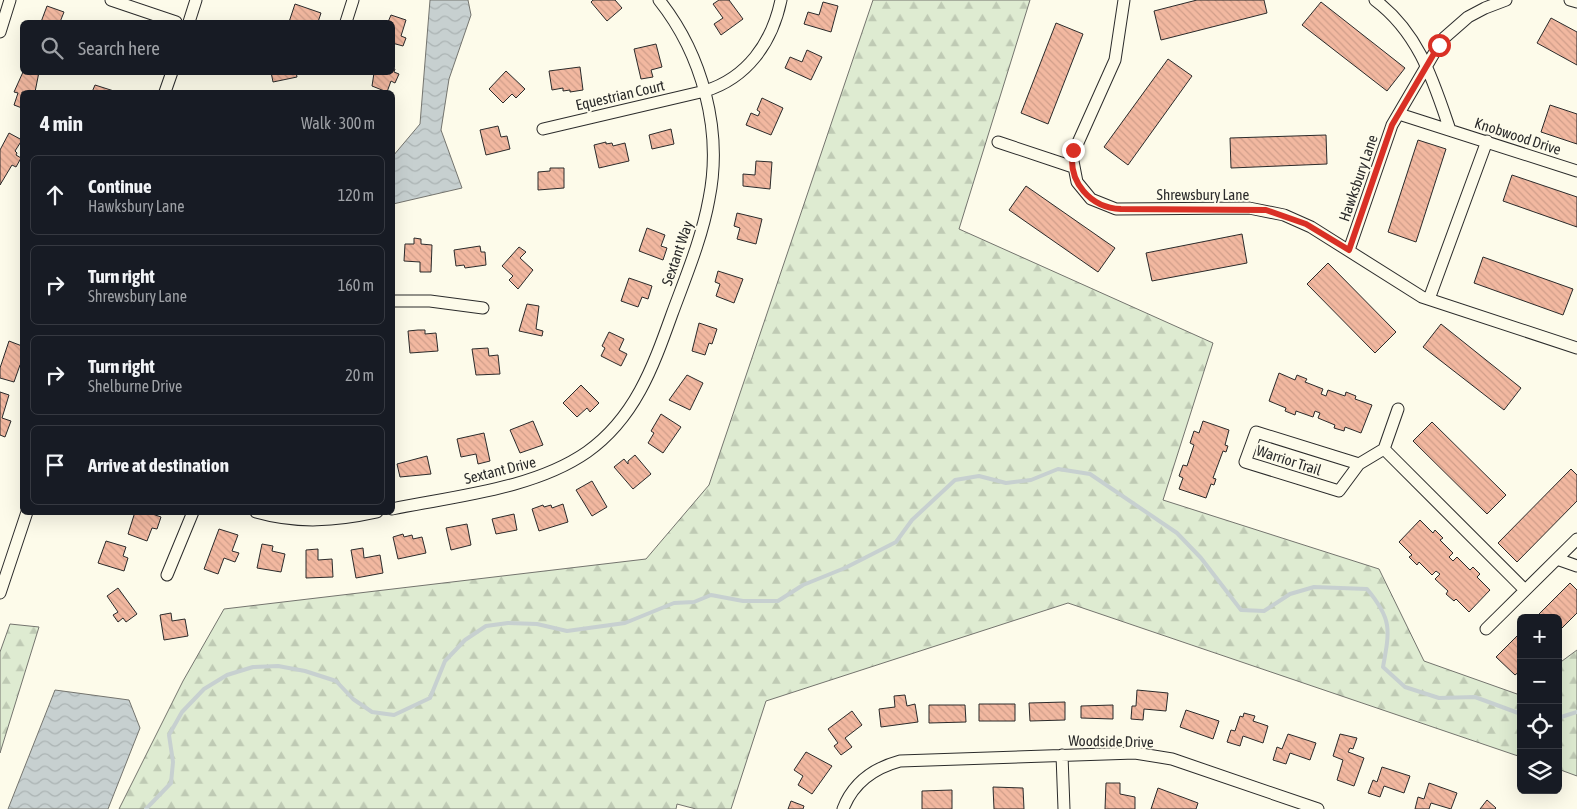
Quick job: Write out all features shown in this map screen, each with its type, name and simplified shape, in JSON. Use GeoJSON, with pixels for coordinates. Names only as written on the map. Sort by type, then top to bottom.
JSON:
{"type":"FeatureCollection","features":[{"type":"Feature","properties":{"kind":"street"},"geometry":{"type":"LineString","coordinates":[[0,32],[10,0]]}},
{"type":"Feature","properties":{"kind":"street"},"geometry":{"type":"LineString","coordinates":[[111,0],[170,20]]}},
{"type":"Feature","properties":{"kind":"street"},"geometry":{"type":"LineString","coordinates":[[190,20],[196,0]]}},
{"type":"Feature","properties":{"kind":"street"},"geometry":{"type":"LineString","coordinates":[[347,20],[354,0]]}},
{"type":"Feature","properties":{"kind":"street","name":"Sextant Way"},"geometry":{"type":"LineString","coordinates":[[625,415],[637,398],[655,362],[701,234],[709,199],[713,145],[704,91],[692,54],[676,24],[659,0]]}},
{"type":"Feature","properties":{"kind":"street","name":"Equestrian Court"},"geometry":{"type":"LineString","coordinates":[[542,128],[704,91],[730,80],[751,62],[767,40],[780,0]]}},
{"type":"Feature","properties":{"kind":"street"},"geometry":{"type":"LineString","coordinates":[[998,142],[1073,167],[1073,150],[1114,60],[1124,0]]}},
{"type":"Feature","properties":{"kind":"street","name":"Knobwood Drive"},"geometry":{"type":"LineString","coordinates":[[1375,0],[1404,27],[1427,64],[1450,130]]}},
{"type":"Feature","properties":{"kind":"street","name":"Hawksbury Lane"},"geometry":{"type":"LineString","coordinates":[[1349,250],[1392,125],[1427,64],[1439,45],[1455,28],[1479,10],[1506,0]]}},
{"type":"Feature","properties":{"kind":"street"},"geometry":{"type":"LineString","coordinates":[[1570,0],[1577,2]]}},
{"type":"Feature","properties":{"kind":"street"},"geometry":{"type":"LineString","coordinates":[[166,90],[171,75]]}},
{"type":"Feature","properties":{"kind":"street","name":"Knobwood Drive"},"geometry":{"type":"LineString","coordinates":[[1399,114],[1577,171]]}},
{"type":"Feature","properties":{"kind":"street"},"geometry":{"type":"LineString","coordinates":[[1429,299],[1487,141]]}},
{"type":"Feature","properties":{"kind":"street","name":"Shrewsbury Lane"},"geometry":{"type":"LineString","coordinates":[[1073,167],[1077,182],[1091,199],[1116,209],[1249,208],[1273,212],[1306,224],[1429,299],[1577,348]]}},
{"type":"Feature","properties":{"kind":"street"},"geometry":{"type":"LineString","coordinates":[[395,301],[430,301],[483,308]]}},
{"type":"Feature","properties":{"kind":"street"},"geometry":{"type":"LineString","coordinates":[[1398,409],[1384,449],[1525,590]]}},
{"type":"Feature","properties":{"kind":"street","name":"Sextant Drive"},"geometry":{"type":"LineString","coordinates":[[395,508],[523,482],[551,473],[595,446],[625,415]]}},
{"type":"Feature","properties":{"kind":"street","name":"Warrior Trail"},"geometry":{"type":"LineString","coordinates":[[1359,464],[1256,432],[1245,462],[1338,491],[1359,464],[1384,449]]}},
{"type":"Feature","properties":{"kind":"street"},"geometry":{"type":"LineString","coordinates":[[0,593],[27,515]]}},
{"type":"Feature","properties":{"kind":"street"},"geometry":{"type":"LineString","coordinates":[[167,575],[192,515]]}},
{"type":"Feature","properties":{"kind":"street"},"geometry":{"type":"LineString","coordinates":[[269,515],[312,521],[341,520],[364,515]]}},
{"type":"Feature","properties":{"kind":"street"},"geometry":{"type":"LineString","coordinates":[[1486,629],[1577,539]]}},
{"type":"Feature","properties":{"kind":"street"},"geometry":{"type":"LineString","coordinates":[[1557,559],[1577,566]]}},
{"type":"Feature","properties":{"kind":"street","name":"Woodside Drive"},"geometry":{"type":"LineString","coordinates":[[843,809],[858,783],[872,772],[896,762],[1135,753],[1159,756],[1296,805],[1318,809]]}},
{"type":"Feature","properties":{"kind":"street"},"geometry":{"type":"LineString","coordinates":[[1062,755],[1064,809]]}},
{"type":"Feature","properties":{"kind":"green space"},"geometry":{"type":"Polygon","coordinates":[[[873,0],[1030,0],[959,229],[1213,343],[1163,500],[1379,569],[1424,661],[1517,694],[1517,756],[1068,603],[766,701],[731,809],[696,809],[677,804],[676,809],[119,809],[183,681],[224,609],[646,559],[709,485],[873,0]]]}},
{"type":"Feature","properties":{"kind":"green space"},"geometry":{"type":"Polygon","coordinates":[[[10,624],[39,627],[0,753],[0,652],[10,624]]]}},
{"type":"Feature","properties":{"kind":"green space"},"geometry":{"type":"Polygon","coordinates":[[[1577,650],[1577,776],[1562,770],[1562,661],[1577,650]]]}},
{"type":"Feature","properties":{"kind":"water"},"geometry":{"type":"Polygon","coordinates":[[[430,0],[468,0],[471,15],[449,79],[441,130],[462,188],[395,204],[395,154],[420,124],[430,0]]]}},
{"type":"Feature","properties":{"kind":"water"},"geometry":{"type":"Polygon","coordinates":[[[55,690],[129,700],[140,728],[108,809],[8,809],[55,690]]]}},
{"type":"Feature","properties":{"kind":"building"},"geometry":{"type":"Polygon","coordinates":[[[593,0],[615,0],[622,8],[607,21],[591,2],[593,0]]]}},
{"type":"Feature","properties":{"kind":"building"},"geometry":{"type":"Polygon","coordinates":[[[719,0],[729,0],[743,19],[721,35],[714,24],[723,18],[713,4],[719,0]]]}},
{"type":"Feature","properties":{"kind":"building"},"geometry":{"type":"Polygon","coordinates":[[[1197,0],[1264,0],[1267,13],[1161,40],[1154,11],[1197,0]]]}},
{"type":"Feature","properties":{"kind":"building"},"geometry":{"type":"Polygon","coordinates":[[[823,2],[838,6],[831,32],[804,24],[808,12],[819,15],[823,2]]]}},
{"type":"Feature","properties":{"kind":"building"},"geometry":{"type":"Polygon","coordinates":[[[1321,2],[1405,68],[1387,91],[1302,25],[1321,2]]]}},
{"type":"Feature","properties":{"kind":"building"},"geometry":{"type":"Polygon","coordinates":[[[295,4],[321,13],[319,20],[290,20],[295,4]]]}},
{"type":"Feature","properties":{"kind":"building"},"geometry":{"type":"Polygon","coordinates":[[[47,6],[64,12],[61,20],[42,20],[47,6]]]}},
{"type":"Feature","properties":{"kind":"building"},"geometry":{"type":"Polygon","coordinates":[[[391,15],[406,20],[401,36],[406,38],[403,46],[395,44],[395,20],[389,20],[391,15]]]}},
{"type":"Feature","properties":{"kind":"building"},"geometry":{"type":"Polygon","coordinates":[[[1551,18],[1577,32],[1577,65],[1537,43],[1551,18]]]}},
{"type":"Feature","properties":{"kind":"building"},"geometry":{"type":"Polygon","coordinates":[[[1056,23],[1083,34],[1048,124],[1021,113],[1056,23]]]}},
{"type":"Feature","properties":{"kind":"building"},"geometry":{"type":"Polygon","coordinates":[[[656,44],[662,67],[651,70],[653,77],[641,79],[634,49],[656,44]]]}},
{"type":"Feature","properties":{"kind":"building"},"geometry":{"type":"Polygon","coordinates":[[[807,50],[822,57],[811,80],[785,68],[790,57],[802,62],[807,50]]]}},
{"type":"Feature","properties":{"kind":"building"},"geometry":{"type":"Polygon","coordinates":[[[1168,59],[1192,76],[1128,165],[1104,147],[1168,59]]]}},
{"type":"Feature","properties":{"kind":"building"},"geometry":{"type":"Polygon","coordinates":[[[580,67],[583,90],[570,92],[570,90],[563,91],[563,88],[552,90],[549,71],[580,67]]]}},
{"type":"Feature","properties":{"kind":"building"},"geometry":{"type":"Polygon","coordinates":[[[506,71],[525,89],[516,98],[512,94],[503,103],[489,89],[506,71]]]}},
{"type":"Feature","properties":{"kind":"building"},"geometry":{"type":"Polygon","coordinates":[[[395,72],[399,74],[395,83],[391,81],[388,90],[372,86],[374,75],[395,75],[395,72]]]}},
{"type":"Feature","properties":{"kind":"building"},"geometry":{"type":"Polygon","coordinates":[[[22,75],[38,75],[35,90],[20,90],[20,107],[14,105],[18,93],[14,92],[22,75]]]}},
{"type":"Feature","properties":{"kind":"building"},"geometry":{"type":"Polygon","coordinates":[[[272,75],[297,75],[297,77],[273,82],[272,75]]]}},
{"type":"Feature","properties":{"kind":"building"},"geometry":{"type":"Polygon","coordinates":[[[95,85],[111,90],[93,90],[95,85]]]}},
{"type":"Feature","properties":{"kind":"building"},"geometry":{"type":"Polygon","coordinates":[[[762,98],[783,108],[771,135],[746,125],[751,113],[758,116],[760,112],[757,110],[762,98]]]}},
{"type":"Feature","properties":{"kind":"building"},"geometry":{"type":"Polygon","coordinates":[[[1550,105],[1577,114],[1577,144],[1541,132],[1550,105]]]}},
{"type":"Feature","properties":{"kind":"building"},"geometry":{"type":"Polygon","coordinates":[[[498,126],[501,137],[507,136],[510,149],[486,155],[480,130],[498,126]]]}},
{"type":"Feature","properties":{"kind":"building"},"geometry":{"type":"Polygon","coordinates":[[[671,129],[674,144],[652,149],[649,135],[671,129]]]}},
{"type":"Feature","properties":{"kind":"building"},"geometry":{"type":"Polygon","coordinates":[[[9,133],[20,139],[20,143],[15,151],[20,160],[16,167],[12,165],[0,185],[0,150],[9,133]]]}},
{"type":"Feature","properties":{"kind":"building"},"geometry":{"type":"Polygon","coordinates":[[[1326,135],[1327,164],[1231,168],[1230,138],[1326,135]]]}},
{"type":"Feature","properties":{"kind":"building"},"geometry":{"type":"Polygon","coordinates":[[[1418,140],[1446,149],[1416,242],[1388,232],[1418,140]]]}},
{"type":"Feature","properties":{"kind":"building"},"geometry":{"type":"Polygon","coordinates":[[[606,142],[606,144],[612,143],[613,146],[625,143],[629,161],[599,168],[594,145],[606,142]]]}},
{"type":"Feature","properties":{"kind":"building"},"geometry":{"type":"Polygon","coordinates":[[[756,161],[772,162],[770,189],[743,186],[743,174],[755,175],[756,161]]]}},
{"type":"Feature","properties":{"kind":"building"},"geometry":{"type":"Polygon","coordinates":[[[550,168],[564,168],[564,188],[538,190],[538,172],[550,171],[550,168]]]}},
{"type":"Feature","properties":{"kind":"building"},"geometry":{"type":"Polygon","coordinates":[[[1512,175],[1577,197],[1577,227],[1503,201],[1512,175]]]}},
{"type":"Feature","properties":{"kind":"building"},"geometry":{"type":"Polygon","coordinates":[[[1026,186],[1115,248],[1098,272],[1009,210],[1026,186]]]}},
{"type":"Feature","properties":{"kind":"building"},"geometry":{"type":"Polygon","coordinates":[[[737,213],[762,219],[756,244],[737,239],[740,228],[734,226],[737,213]]]}},
{"type":"Feature","properties":{"kind":"building"},"geometry":{"type":"Polygon","coordinates":[[[647,228],[665,235],[661,246],[667,248],[663,260],[639,251],[647,228]]]}},
{"type":"Feature","properties":{"kind":"building"},"geometry":{"type":"Polygon","coordinates":[[[1242,234],[1247,263],[1152,281],[1146,253],[1242,234]]]}},
{"type":"Feature","properties":{"kind":"building"},"geometry":{"type":"Polygon","coordinates":[[[414,238],[421,239],[421,244],[432,245],[431,272],[420,272],[420,262],[404,261],[405,244],[414,244],[414,238]]]}},
{"type":"Feature","properties":{"kind":"building"},"geometry":{"type":"Polygon","coordinates":[[[480,246],[481,252],[485,252],[486,265],[465,268],[464,265],[456,266],[454,250],[480,246]]]}},
{"type":"Feature","properties":{"kind":"building"},"geometry":{"type":"Polygon","coordinates":[[[519,247],[526,252],[520,258],[533,270],[518,289],[509,280],[513,276],[502,266],[519,247]]]}},
{"type":"Feature","properties":{"kind":"building"},"geometry":{"type":"Polygon","coordinates":[[[1483,257],[1573,289],[1563,315],[1474,283],[1483,257]]]}},
{"type":"Feature","properties":{"kind":"building"},"geometry":{"type":"Polygon","coordinates":[[[1328,263],[1396,332],[1375,353],[1307,284],[1328,263]]]}},
{"type":"Feature","properties":{"kind":"building"},"geometry":{"type":"Polygon","coordinates":[[[718,271],[743,279],[734,303],[716,296],[720,284],[715,282],[718,271]]]}},
{"type":"Feature","properties":{"kind":"building"},"geometry":{"type":"Polygon","coordinates":[[[629,278],[652,286],[648,299],[642,297],[638,307],[621,301],[629,278]]]}},
{"type":"Feature","properties":{"kind":"building"},"geometry":{"type":"Polygon","coordinates":[[[527,304],[539,306],[536,329],[543,331],[542,336],[519,331],[527,304]]]}},
{"type":"Feature","properties":{"kind":"building"},"geometry":{"type":"Polygon","coordinates":[[[699,323],[717,329],[712,344],[709,343],[705,355],[692,351],[699,323]]]}},
{"type":"Feature","properties":{"kind":"building"},"geometry":{"type":"Polygon","coordinates":[[[1441,324],[1521,388],[1504,410],[1423,347],[1441,324]]]}},
{"type":"Feature","properties":{"kind":"building"},"geometry":{"type":"Polygon","coordinates":[[[425,330],[425,334],[436,333],[438,351],[410,353],[408,331],[425,330]]]}},
{"type":"Feature","properties":{"kind":"building"},"geometry":{"type":"Polygon","coordinates":[[[609,332],[624,339],[619,350],[627,354],[621,366],[601,356],[605,348],[602,346],[609,332]]]}},
{"type":"Feature","properties":{"kind":"building"},"geometry":{"type":"Polygon","coordinates":[[[9,341],[20,345],[20,365],[14,382],[0,378],[0,368],[9,341]]]}},
{"type":"Feature","properties":{"kind":"building"},"geometry":{"type":"Polygon","coordinates":[[[488,348],[489,356],[498,355],[500,374],[476,375],[472,349],[488,348]]]}},
{"type":"Feature","properties":{"kind":"building"},"geometry":{"type":"Polygon","coordinates":[[[1279,373],[1295,380],[1297,375],[1307,379],[1305,382],[1323,389],[1321,394],[1326,396],[1328,390],[1345,396],[1346,392],[1356,396],[1355,399],[1372,405],[1361,433],[1345,427],[1344,431],[1334,428],[1335,425],[1318,418],[1320,413],[1315,411],[1313,417],[1296,411],[1295,415],[1285,411],[1286,408],[1269,401],[1279,373]]]}},
{"type":"Feature","properties":{"kind":"building"},"geometry":{"type":"Polygon","coordinates":[[[687,375],[703,383],[690,410],[669,400],[687,375]]]}},
{"type":"Feature","properties":{"kind":"building"},"geometry":{"type":"Polygon","coordinates":[[[581,385],[599,403],[590,412],[587,408],[577,417],[563,403],[581,385]]]}},
{"type":"Feature","properties":{"kind":"building"},"geometry":{"type":"Polygon","coordinates":[[[0,392],[9,395],[2,418],[11,421],[5,437],[0,435],[0,392]]]}},
{"type":"Feature","properties":{"kind":"building"},"geometry":{"type":"Polygon","coordinates":[[[661,414],[681,427],[663,453],[648,443],[654,433],[651,431],[661,414]]]}},
{"type":"Feature","properties":{"kind":"building"},"geometry":{"type":"Polygon","coordinates":[[[533,421],[543,445],[520,453],[510,430],[533,421]]]}},
{"type":"Feature","properties":{"kind":"building"},"geometry":{"type":"Polygon","coordinates":[[[1203,421],[1229,430],[1225,445],[1228,446],[1226,452],[1223,451],[1213,478],[1216,479],[1214,485],[1211,484],[1206,498],[1179,489],[1183,478],[1179,476],[1183,465],[1187,466],[1194,445],[1190,443],[1194,431],[1199,433],[1203,421]]]}},
{"type":"Feature","properties":{"kind":"building"},"geometry":{"type":"Polygon","coordinates":[[[1432,422],[1506,495],[1487,514],[1413,441],[1432,422]]]}},
{"type":"Feature","properties":{"kind":"building"},"geometry":{"type":"Polygon","coordinates":[[[484,433],[490,461],[478,464],[476,454],[461,457],[457,439],[484,433]]]}},
{"type":"Feature","properties":{"kind":"building"},"geometry":{"type":"Polygon","coordinates":[[[635,455],[651,474],[633,489],[614,467],[624,459],[628,464],[628,461],[635,455]]]}},
{"type":"Feature","properties":{"kind":"building"},"geometry":{"type":"Polygon","coordinates":[[[427,456],[431,474],[400,477],[397,464],[427,456]]]}},
{"type":"Feature","properties":{"kind":"building"},"geometry":{"type":"Polygon","coordinates":[[[1571,469],[1577,475],[1577,501],[1517,562],[1498,543],[1571,469]]]}},
{"type":"Feature","properties":{"kind":"building"},"geometry":{"type":"Polygon","coordinates":[[[592,481],[607,507],[592,516],[576,490],[592,481]]]}},
{"type":"Feature","properties":{"kind":"building"},"geometry":{"type":"Polygon","coordinates":[[[563,504],[568,522],[539,531],[532,509],[543,505],[544,507],[551,505],[552,508],[563,504]]]}},
{"type":"Feature","properties":{"kind":"building"},"geometry":{"type":"Polygon","coordinates":[[[514,514],[517,530],[496,534],[492,519],[514,514]]]}},
{"type":"Feature","properties":{"kind":"building"},"geometry":{"type":"Polygon","coordinates":[[[134,515],[155,515],[161,517],[157,529],[152,528],[147,541],[128,534],[134,515]]]}},
{"type":"Feature","properties":{"kind":"building"},"geometry":{"type":"Polygon","coordinates":[[[1420,520],[1433,533],[1435,530],[1443,538],[1440,540],[1453,553],[1449,557],[1453,561],[1457,557],[1470,570],[1473,567],[1480,574],[1477,577],[1490,590],[1469,612],[1456,599],[1454,601],[1446,594],[1448,591],[1435,579],[1440,574],[1436,571],[1432,575],[1419,562],[1417,565],[1409,557],[1412,555],[1399,542],[1420,520]]]}},
{"type":"Feature","properties":{"kind":"building"},"geometry":{"type":"Polygon","coordinates":[[[467,524],[471,545],[451,550],[446,528],[467,524]]]}},
{"type":"Feature","properties":{"kind":"building"},"geometry":{"type":"Polygon","coordinates":[[[219,529],[238,535],[232,551],[239,553],[235,562],[224,558],[218,574],[204,569],[219,529]]]}},
{"type":"Feature","properties":{"kind":"building"},"geometry":{"type":"Polygon","coordinates":[[[403,534],[404,537],[412,535],[413,539],[422,537],[426,553],[398,559],[393,537],[403,534]]]}},
{"type":"Feature","properties":{"kind":"building"},"geometry":{"type":"Polygon","coordinates":[[[106,541],[126,547],[123,556],[128,558],[124,571],[98,563],[106,541]]]}},
{"type":"Feature","properties":{"kind":"building"},"geometry":{"type":"Polygon","coordinates":[[[262,544],[273,546],[272,551],[285,554],[281,572],[257,568],[262,544]]]}},
{"type":"Feature","properties":{"kind":"building"},"geometry":{"type":"Polygon","coordinates":[[[363,548],[364,558],[380,555],[383,573],[356,578],[351,550],[363,548]]]}},
{"type":"Feature","properties":{"kind":"building"},"geometry":{"type":"Polygon","coordinates":[[[318,549],[318,560],[332,559],[333,577],[306,578],[306,550],[318,549]]]}},
{"type":"Feature","properties":{"kind":"building"},"geometry":{"type":"Polygon","coordinates":[[[1570,583],[1577,590],[1577,613],[1562,628],[1562,614],[1539,614],[1570,583]]]}},
{"type":"Feature","properties":{"kind":"building"},"geometry":{"type":"Polygon","coordinates":[[[118,588],[137,614],[126,622],[123,618],[118,622],[113,615],[118,612],[107,596],[118,588]]]}},
{"type":"Feature","properties":{"kind":"building"},"geometry":{"type":"Polygon","coordinates":[[[171,613],[172,621],[185,619],[188,636],[164,640],[160,615],[171,613]]]}},
{"type":"Feature","properties":{"kind":"building"},"geometry":{"type":"Polygon","coordinates":[[[1517,636],[1517,673],[1515,675],[1496,657],[1517,636]]]}},
{"type":"Feature","properties":{"kind":"building"},"geometry":{"type":"Polygon","coordinates":[[[1137,690],[1168,693],[1166,711],[1144,709],[1143,720],[1131,719],[1132,706],[1136,706],[1137,690]]]}},
{"type":"Feature","properties":{"kind":"building"},"geometry":{"type":"Polygon","coordinates":[[[905,695],[907,706],[915,704],[918,722],[881,727],[879,709],[895,707],[894,696],[905,695]]]}},
{"type":"Feature","properties":{"kind":"building"},"geometry":{"type":"Polygon","coordinates":[[[1065,702],[1065,720],[1030,721],[1029,703],[1065,702]]]}},
{"type":"Feature","properties":{"kind":"building"},"geometry":{"type":"Polygon","coordinates":[[[979,704],[1015,704],[1015,721],[979,721],[979,704]]]}},
{"type":"Feature","properties":{"kind":"building"},"geometry":{"type":"Polygon","coordinates":[[[929,705],[965,705],[966,722],[929,723],[929,705]]]}},
{"type":"Feature","properties":{"kind":"building"},"geometry":{"type":"Polygon","coordinates":[[[1113,705],[1113,719],[1081,718],[1081,706],[1113,705]]]}},
{"type":"Feature","properties":{"kind":"building"},"geometry":{"type":"Polygon","coordinates":[[[1186,710],[1219,721],[1213,739],[1180,727],[1186,710]]]}},
{"type":"Feature","properties":{"kind":"building"},"geometry":{"type":"Polygon","coordinates":[[[852,711],[862,725],[845,738],[852,747],[841,755],[834,746],[838,743],[828,729],[852,711]]]}},
{"type":"Feature","properties":{"kind":"building"},"geometry":{"type":"Polygon","coordinates":[[[1244,713],[1255,716],[1253,721],[1268,726],[1263,743],[1243,736],[1240,746],[1227,742],[1231,730],[1235,731],[1240,716],[1243,717],[1244,713]]]}},
{"type":"Feature","properties":{"kind":"building"},"geometry":{"type":"Polygon","coordinates":[[[1288,734],[1316,743],[1310,760],[1290,753],[1286,764],[1273,760],[1277,747],[1282,749],[1288,734]]]}},
{"type":"Feature","properties":{"kind":"building"},"geometry":{"type":"Polygon","coordinates":[[[1340,734],[1357,738],[1353,749],[1350,748],[1348,752],[1364,758],[1354,786],[1337,780],[1343,760],[1333,756],[1340,734]]]}},
{"type":"Feature","properties":{"kind":"building"},"geometry":{"type":"Polygon","coordinates":[[[806,752],[832,766],[812,794],[798,785],[803,776],[794,770],[806,752]]]}},
{"type":"Feature","properties":{"kind":"building"},"geometry":{"type":"Polygon","coordinates":[[[1382,767],[1410,776],[1404,793],[1384,786],[1380,797],[1368,793],[1373,780],[1377,782],[1382,767]]]}},
{"type":"Feature","properties":{"kind":"building"},"geometry":{"type":"Polygon","coordinates":[[[1106,783],[1120,783],[1120,794],[1135,797],[1135,809],[1105,809],[1106,783]]]}},
{"type":"Feature","properties":{"kind":"building"},"geometry":{"type":"Polygon","coordinates":[[[1429,783],[1457,793],[1451,809],[1431,803],[1429,809],[1415,809],[1418,797],[1424,799],[1429,783]]]}},
{"type":"Feature","properties":{"kind":"building"},"geometry":{"type":"Polygon","coordinates":[[[993,787],[1023,788],[1024,809],[994,809],[993,787]]]}},
{"type":"Feature","properties":{"kind":"building"},"geometry":{"type":"Polygon","coordinates":[[[1158,788],[1198,803],[1196,809],[1151,809],[1158,788]]]}},
{"type":"Feature","properties":{"kind":"building"},"geometry":{"type":"Polygon","coordinates":[[[952,790],[952,809],[922,809],[922,791],[952,790]]]}},
{"type":"Feature","properties":{"kind":"building"},"geometry":{"type":"Polygon","coordinates":[[[1487,800],[1496,808],[1495,809],[1480,809],[1487,800]]]}},
{"type":"Feature","properties":{"kind":"building"},"geometry":{"type":"Polygon","coordinates":[[[791,801],[804,806],[803,809],[788,809],[791,801]]]}},
{"type":"Feature","properties":{"kind":"waterway"},"geometry":{"type":"LineString","coordinates":[[146,809],[171,783],[173,762],[169,735],[182,712],[204,689],[227,675],[253,667],[278,666],[305,671],[336,681],[353,699],[372,712],[394,715],[430,698],[445,661],[465,640],[486,626],[508,623],[537,624],[567,631],[625,623],[674,603],[694,602],[711,595],[743,601],[778,601],[803,585],[845,568],[896,542],[912,520],[955,480],[979,476],[1006,483],[1031,480],[1058,469],[1090,474],[1177,533],[1201,558],[1241,610],[1264,611],[1290,594],[1314,587],[1367,589],[1381,608],[1387,625],[1388,634],[1383,667],[1405,687],[1439,698],[1475,697],[1517,713]]}},
{"type":"Feature","properties":{"kind":"waterway"},"geometry":{"type":"LineString","coordinates":[[1562,717],[1577,712]]}},
{"type":"Feature","properties":{"kind":"route"},"geometry":{"type":"LineString","coordinates":[[1073,150],[1072,161],[1077,182],[1083,192],[1091,199],[1106,207],[1116,209],[1249,208],[1266,210],[1306,224],[1349,250],[1392,125],[1439,45]]}}]}
